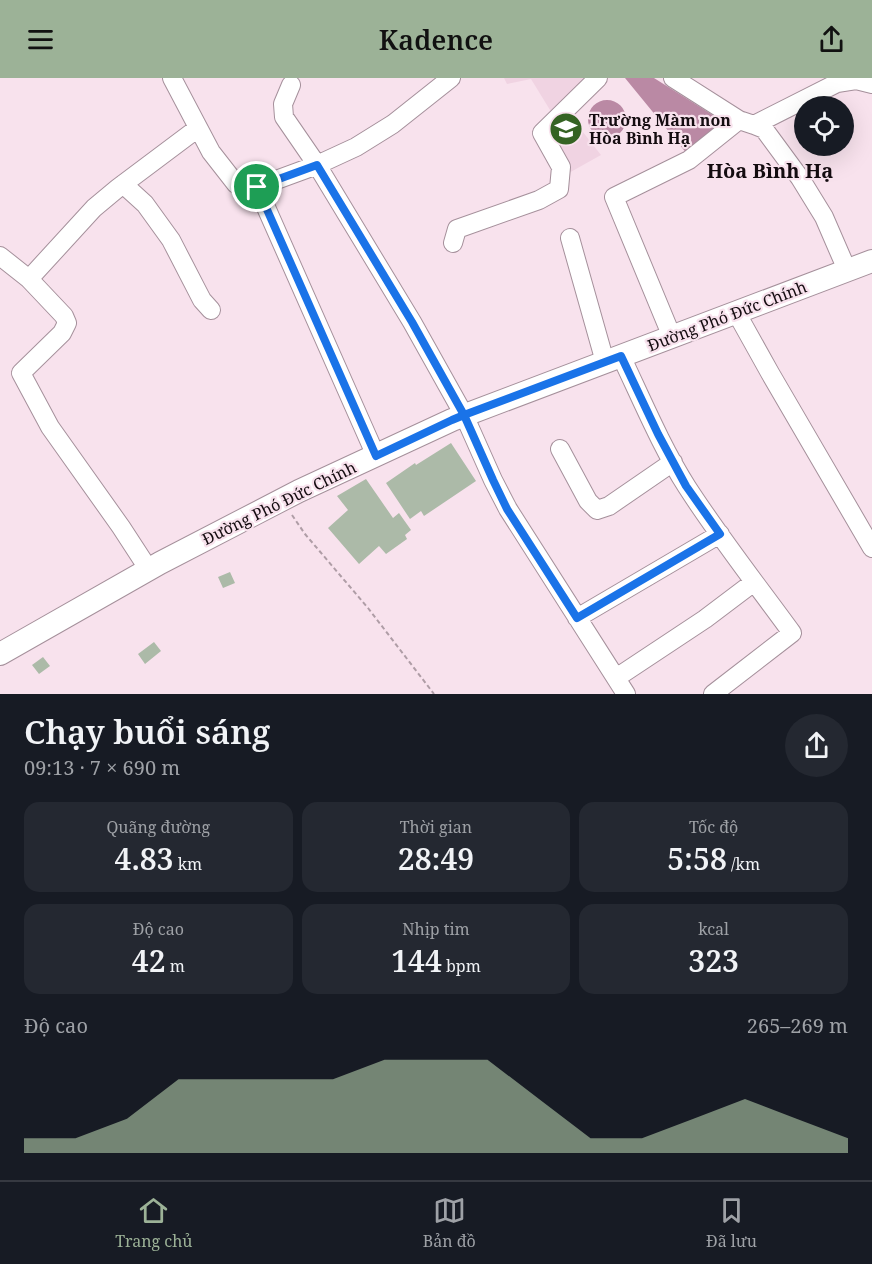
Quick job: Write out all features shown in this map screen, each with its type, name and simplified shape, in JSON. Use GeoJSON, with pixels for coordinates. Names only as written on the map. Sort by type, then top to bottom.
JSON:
{"type":"FeatureCollection","features":[{"type":"Feature","properties":{"kind":"main road","name":"Đường Phó Đức Chính"},"geometry":{"type":"LineString","coordinates":[[0,654],[148,570],[281,501],[464,415],[872,261]]}},
{"type":"Feature","properties":{"kind":"street"},"geometry":{"type":"LineString","coordinates":[[172,78],[211,152],[236,184],[246,187],[257,187],[317,165],[356,147],[393,124],[451,78]]}},
{"type":"Feature","properties":{"kind":"street"},"geometry":{"type":"LineString","coordinates":[[453,243],[457,229],[539,200],[559,189],[561,168],[542,133],[598,78]]}},
{"type":"Feature","properties":{"kind":"street"},"geometry":{"type":"LineString","coordinates":[[673,78],[747,123],[764,129],[824,218],[847,270]]}},
{"type":"Feature","properties":{"kind":"street"},"geometry":{"type":"LineString","coordinates":[[672,337],[614,196],[688,160],[747,123],[828,82],[862,81]]}},
{"type":"Feature","properties":{"kind":"street"},"geometry":{"type":"LineString","coordinates":[[291,85],[283,104],[284,117],[317,165],[412,322],[464,415],[507,509],[626,694]]}},
{"type":"Feature","properties":{"kind":"street"},"geometry":{"type":"LineString","coordinates":[[29,279],[94,208],[198,128]]}},
{"type":"Feature","properties":{"kind":"street"},"geometry":{"type":"LineString","coordinates":[[123,184],[145,204],[166,232],[201,300],[211,310]]}},
{"type":"Feature","properties":{"kind":"street"},"geometry":{"type":"LineString","coordinates":[[257,187],[376,456]]}},
{"type":"Feature","properties":{"kind":"street"},"geometry":{"type":"LineString","coordinates":[[570,238],[613,359],[686,486],[792,633],[713,694]]}},
{"type":"Feature","properties":{"kind":"street"},"geometry":{"type":"LineString","coordinates":[[0,256],[29,279],[64,315],[67,323],[62,333],[21,373],[50,427],[148,570]]}},
{"type":"Feature","properties":{"kind":"street"},"geometry":{"type":"LineString","coordinates":[[736,312],[872,548]]}},
{"type":"Feature","properties":{"kind":"street"},"geometry":{"type":"LineString","coordinates":[[560,450],[588,501],[597,510],[609,506],[673,462]]}},
{"type":"Feature","properties":{"kind":"street"},"geometry":{"type":"LineString","coordinates":[[577,618],[720,534]]}},
{"type":"Feature","properties":{"kind":"street"},"geometry":{"type":"LineString","coordinates":[[616,678],[705,619],[754,582]]}},
{"type":"Feature","properties":{"kind":"path"},"geometry":{"type":"LineString","coordinates":[[281,501],[434,694]]}},
{"type":"Feature","properties":{"kind":"shaded area","name":"Trường Màm non Hòa Bình Hạ"},"geometry":{"type":"Polygon","coordinates":[[[504,78],[593,78],[564,108],[601,155],[567,174],[547,134],[558,123],[531,79],[507,84],[504,78]]]}},
{"type":"Feature","properties":{"kind":"shaded area"},"geometry":{"type":"Polygon","coordinates":[[[625,78],[654,78],[727,124],[688,155],[625,78]]]}},
{"type":"Feature","properties":{"kind":"shaded area"},"geometry":{"type":"Polygon","coordinates":[[[607,100],[620,106],[626,119],[620,132],[607,138],[594,132],[588,119],[594,106],[607,100]]]}},
{"type":"Feature","properties":{"kind":"building"},"geometry":{"type":"Polygon","coordinates":[[[451,443],[476,481],[424,516],[421,511],[410,519],[386,483],[415,463],[416,465],[451,443]]]}},
{"type":"Feature","properties":{"kind":"building"},"geometry":{"type":"Polygon","coordinates":[[[366,479],[393,518],[399,513],[411,530],[405,535],[407,539],[386,554],[379,546],[359,564],[328,528],[348,510],[337,496],[366,479]]]}},
{"type":"Feature","properties":{"kind":"building"},"geometry":{"type":"Polygon","coordinates":[[[230,572],[235,583],[223,588],[218,577],[230,572]]]}},
{"type":"Feature","properties":{"kind":"building"},"geometry":{"type":"Polygon","coordinates":[[[154,642],[161,651],[145,664],[138,654],[154,642]]]}},
{"type":"Feature","properties":{"kind":"building"},"geometry":{"type":"Polygon","coordinates":[[[43,657],[50,666],[39,674],[32,665],[43,657]]]}},
{"type":"Feature","properties":{"kind":"place","name":"Trường Màm non Hòa Bình Hạ"},"geometry":{"type":"Point","coordinates":[566,129]}},
{"type":"Feature","properties":{"kind":"district","name":"Hòa Bình Hạ"},"geometry":{"type":"Point","coordinates":[770,171]}},
{"type":"Feature","properties":{"kind":"route"},"geometry":{"type":"LineString","coordinates":[[257,187],[317,165],[412,322],[464,415],[507,509],[577,618],[720,534],[686,486],[621,356],[464,415],[376,456],[257,187]]}}]}
